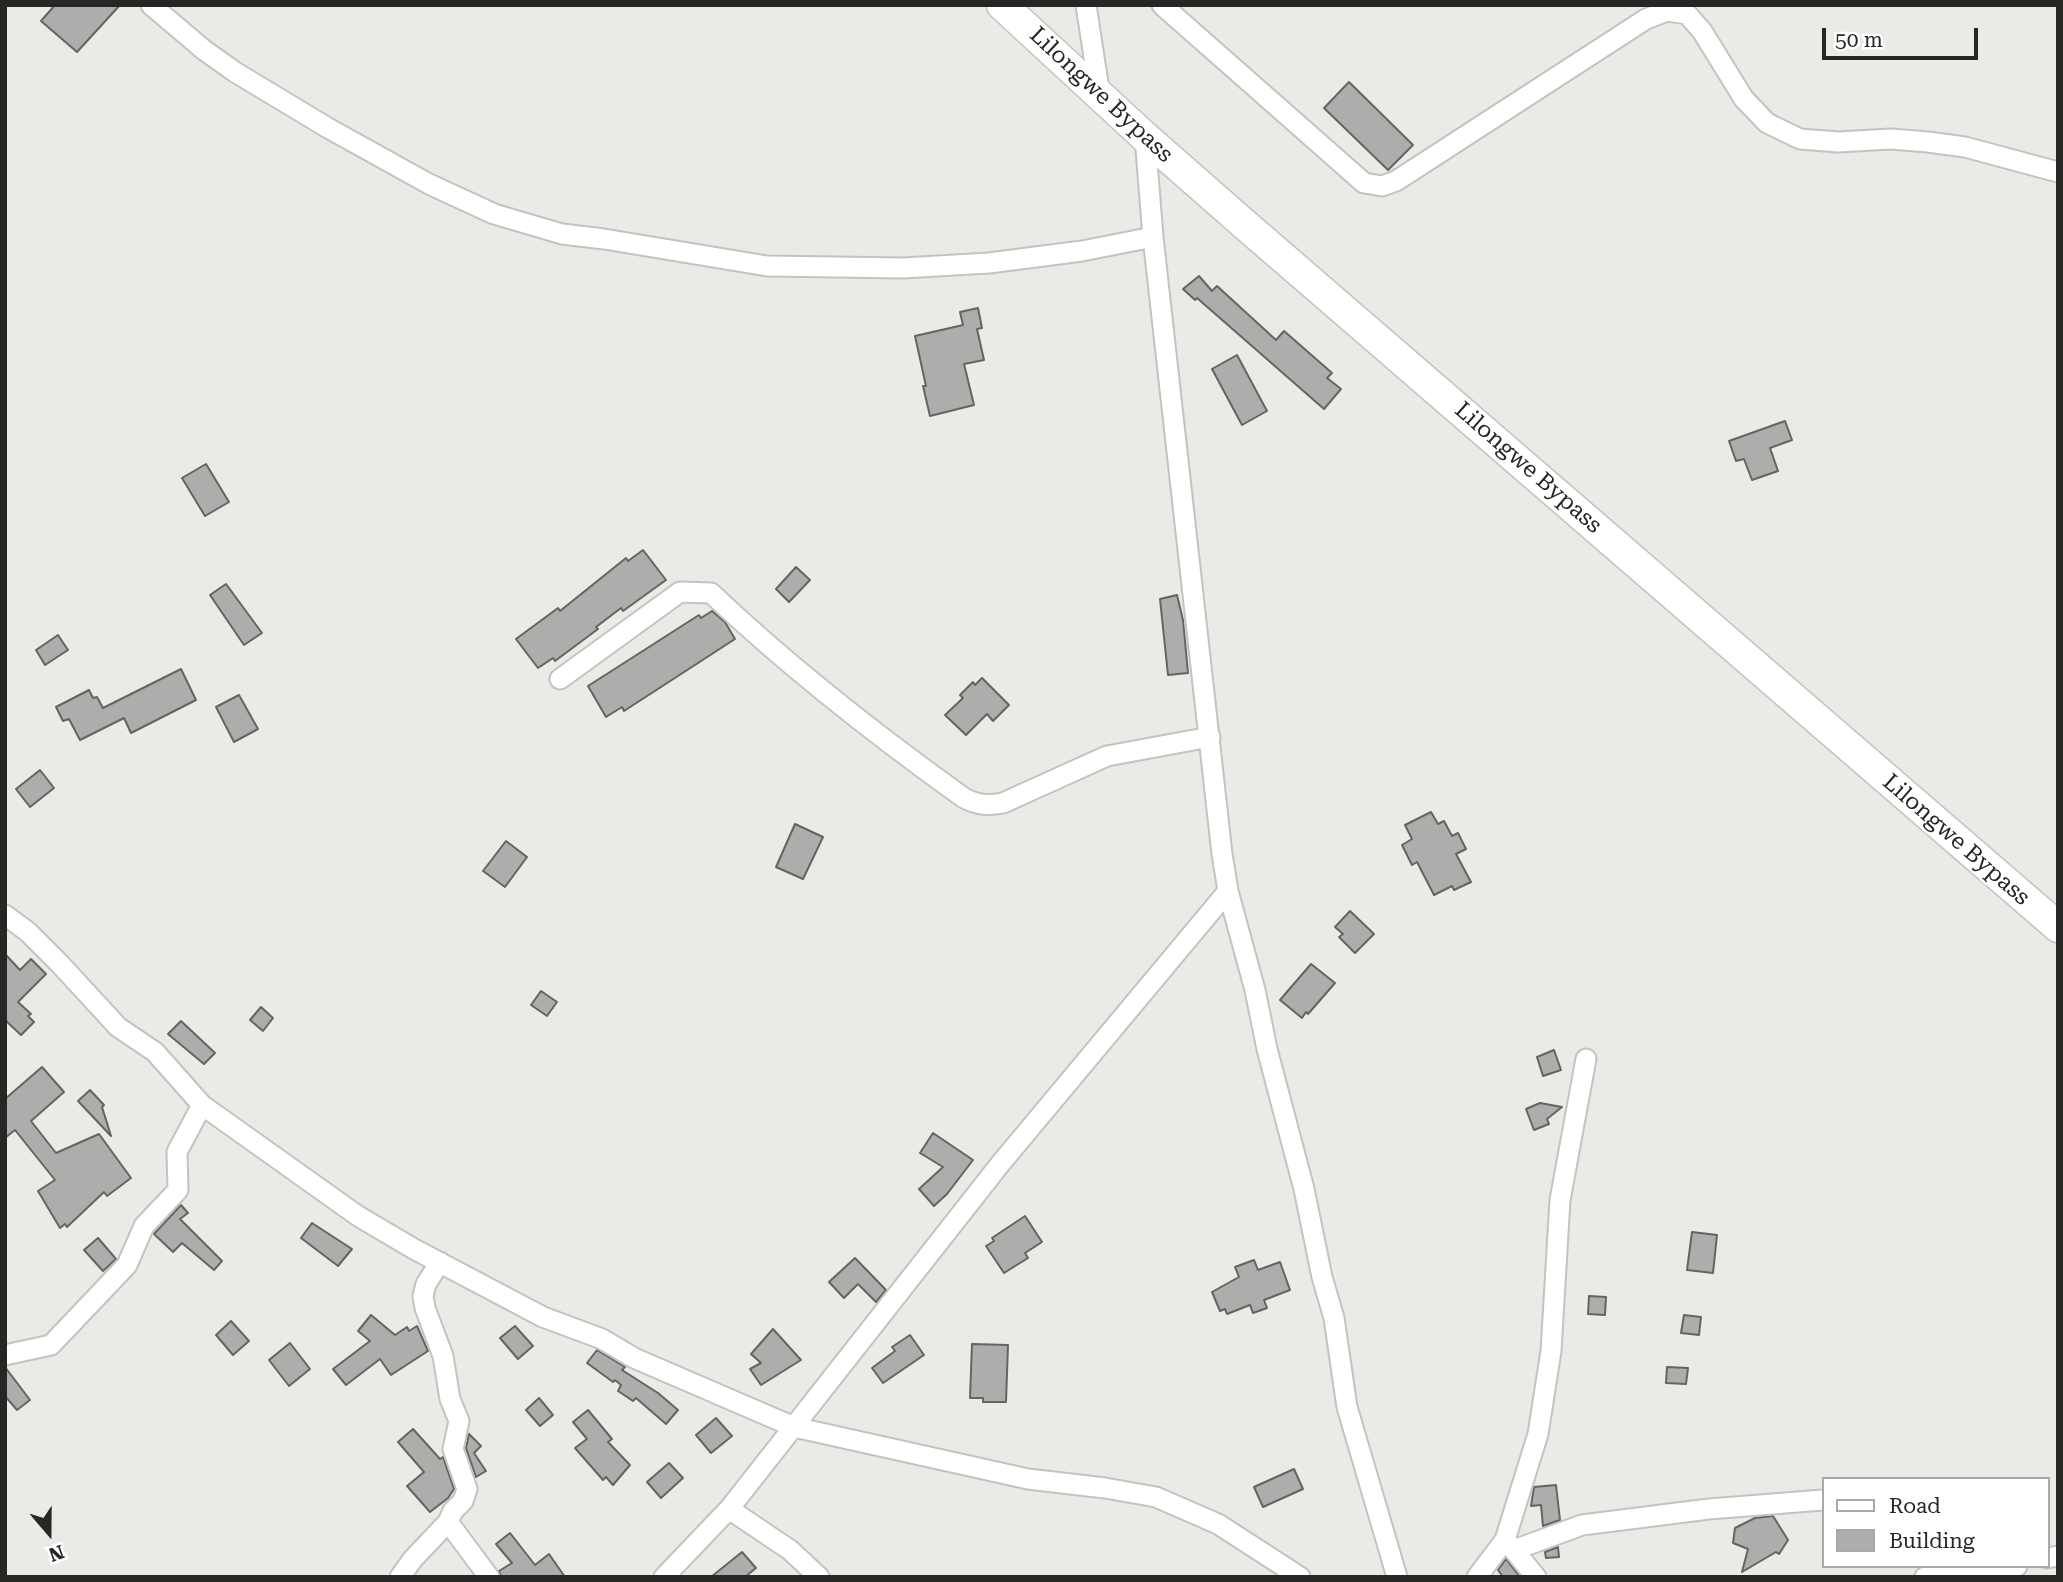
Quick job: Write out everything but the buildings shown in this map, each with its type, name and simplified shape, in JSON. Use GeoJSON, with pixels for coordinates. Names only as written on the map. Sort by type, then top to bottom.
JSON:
{"type":"FeatureCollection","features":[{"type":"Feature","properties":{"kind":"main road","name":"Lilongwe Bypass"},"geometry":{"type":"LineString","coordinates":[[1002,5],[1145,137],[2058,927]]}},
{"type":"Feature","properties":{"kind":"street"},"geometry":{"type":"LineString","coordinates":[[151,5],[204,50],[235,72],[328,128],[429,184],[494,214],[562,234],[767,266],[903,268],[989,263],[1082,251],[1153,237]]}},
{"type":"Feature","properties":{"kind":"street"},"geometry":{"type":"LineString","coordinates":[[1086,5],[1100,96]]}},
{"type":"Feature","properties":{"kind":"street"},"geometry":{"type":"LineString","coordinates":[[1162,5],[1364,183],[1382,186],[1396,181],[1646,19],[1667,11],[1687,14],[1702,31],[1744,99],[1767,123],[1800,139],[1838,142],[1891,139],[1928,142],[1965,147],[2058,172]]}},
{"type":"Feature","properties":{"kind":"street"},"geometry":{"type":"LineString","coordinates":[[1145,137],[1153,237],[1228,891],[1255,990],[1267,1049],[1334,1318],[1347,1407],[1397,1577]]}},
{"type":"Feature","properties":{"kind":"street"},"geometry":{"type":"LineString","coordinates":[[560,679],[680,592],[711,593],[762,641],[884,741],[976,804],[989,806],[1003,803],[1107,755],[1210,737]]}},
{"type":"Feature","properties":{"kind":"street"},"geometry":{"type":"LineString","coordinates":[[664,1577],[729,1509],[1001,1163],[1228,891]]}},
{"type":"Feature","properties":{"kind":"street"},"geometry":{"type":"LineString","coordinates":[[5,915],[52,956],[118,1027],[155,1052],[202,1105],[358,1216],[414,1249],[544,1317],[602,1339],[634,1358],[794,1427],[1028,1479],[1156,1497],[1218,1524],[1300,1577]]}},
{"type":"Feature","properties":{"kind":"street"},"geometry":{"type":"LineString","coordinates":[[1510,1545],[1538,1434],[1551,1351],[1560,1200],[1586,1059]]}},
{"type":"Feature","properties":{"kind":"street"},"geometry":{"type":"LineString","coordinates":[[5,1356],[51,1345],[127,1265],[144,1226],[178,1190],[177,1152],[202,1105]]}},
{"type":"Feature","properties":{"kind":"street"},"geometry":{"type":"LineString","coordinates":[[400,1577],[448,1522],[453,1511],[463,1501],[467,1489],[453,1449],[459,1421],[450,1399],[443,1356],[423,1296],[426,1284],[440,1262]]}},
{"type":"Feature","properties":{"kind":"street"},"geometry":{"type":"LineString","coordinates":[[1478,1577],[1510,1545],[1582,1525],[1709,1509],[1822,1500]]}},
{"type":"Feature","properties":{"kind":"street"},"geometry":{"type":"LineString","coordinates":[[729,1509],[790,1550],[819,1577]]}},
{"type":"Feature","properties":{"kind":"street"},"geometry":{"type":"LineString","coordinates":[[448,1522],[489,1577]]}},
{"type":"Feature","properties":{"kind":"street"},"geometry":{"type":"LineString","coordinates":[[1510,1545],[1536,1577]]}},
{"type":"Feature","properties":{"kind":"street"},"geometry":{"type":"LineString","coordinates":[[1925,1577],[1942,1568]]}},
{"type":"Feature","properties":{"kind":"street"},"geometry":{"type":"LineString","coordinates":[[1950,1568],[1961,1574],[1982,1575],[2009,1568]]}}]}
